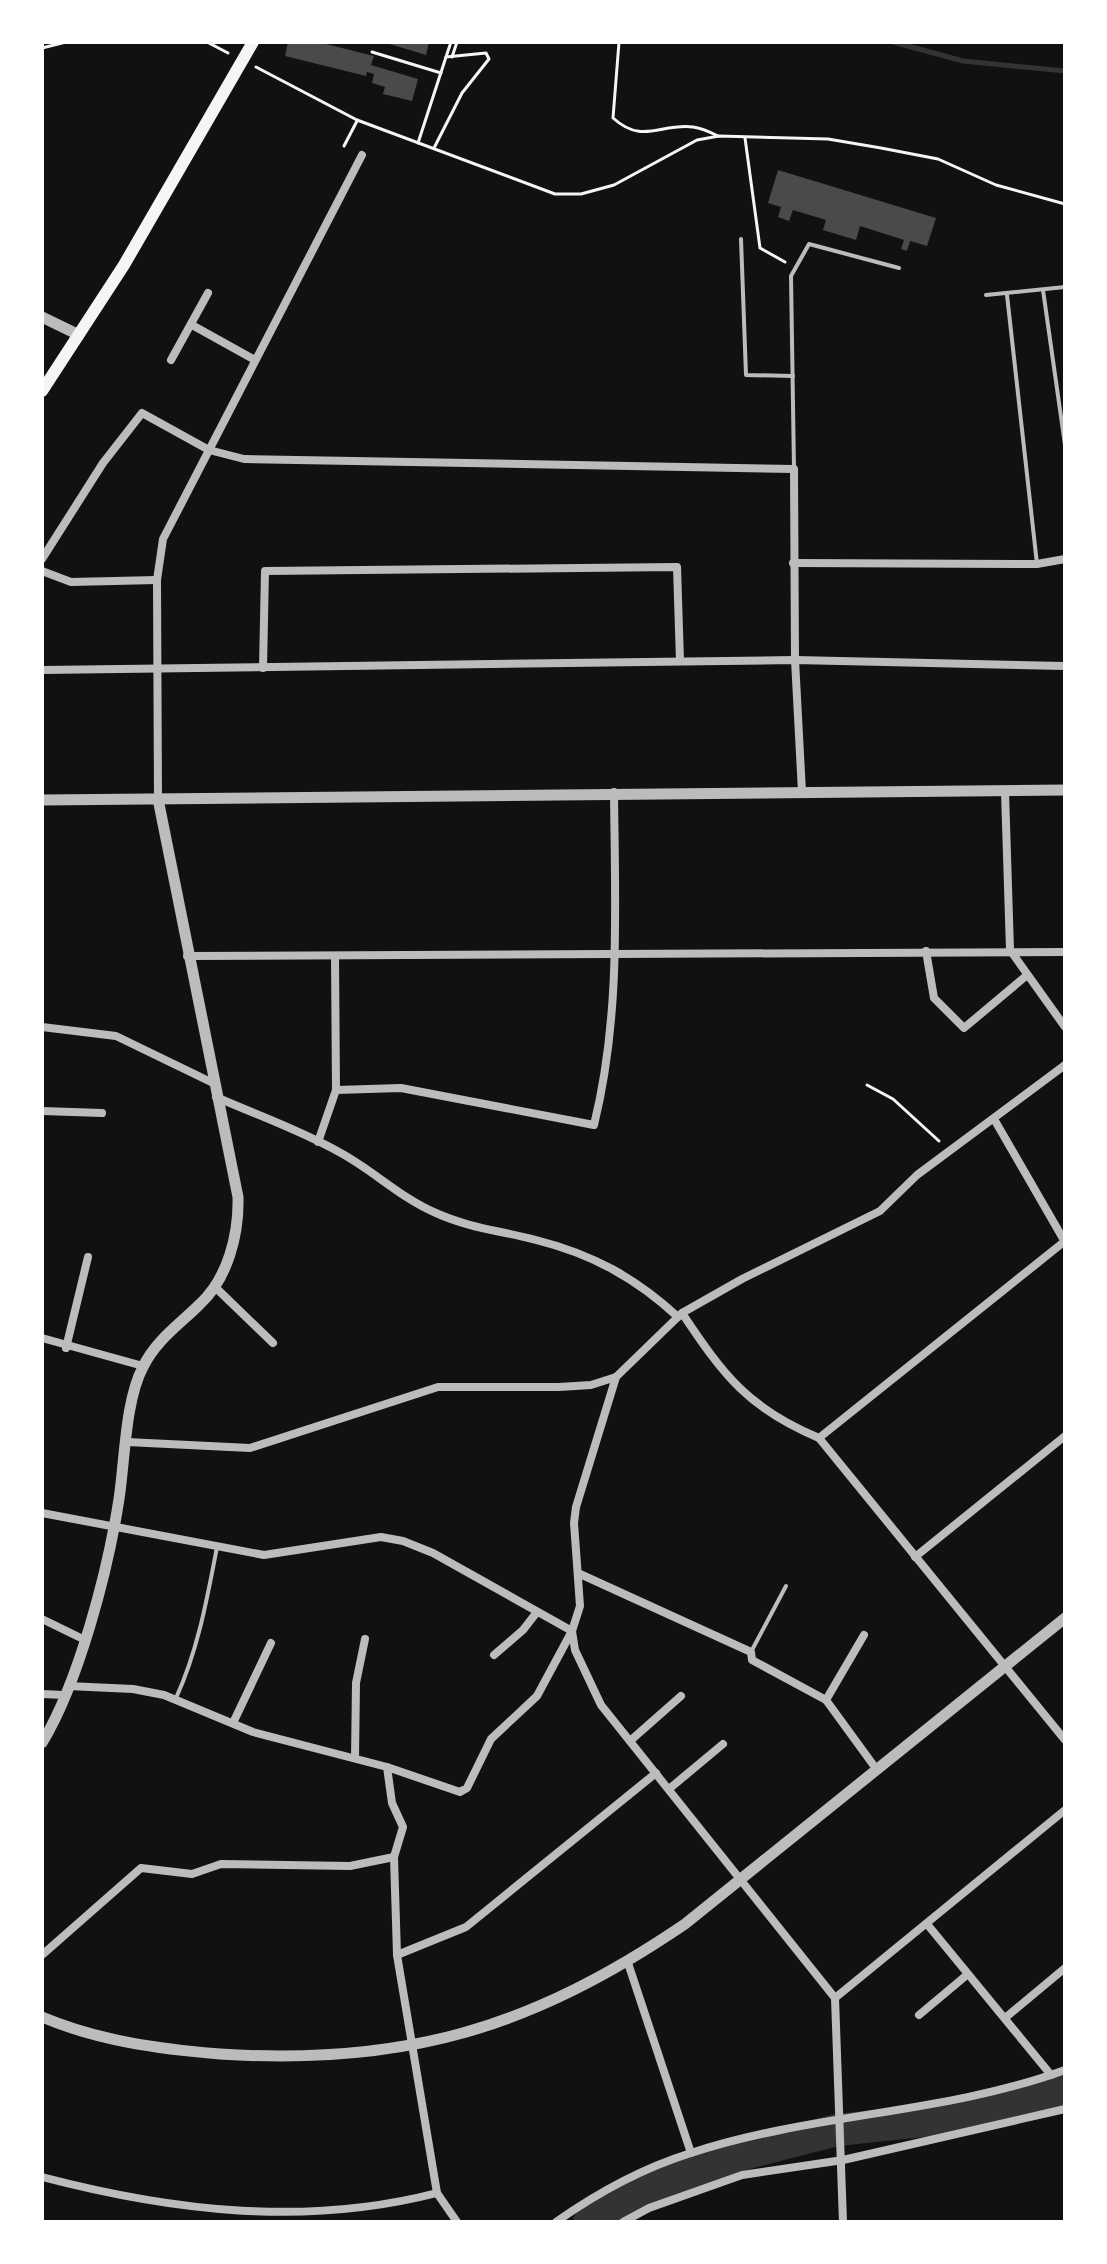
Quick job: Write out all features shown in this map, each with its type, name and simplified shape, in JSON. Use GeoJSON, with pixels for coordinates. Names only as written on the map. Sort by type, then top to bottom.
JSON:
{"type":"FeatureCollection","features":[{"type":"Feature","properties":{"kind":"main road"},"geometry":{"type":"LineString","coordinates":[[42,391],[79,335],[253,42]]}},
{"type":"Feature","properties":{"kind":"street"},"geometry":{"type":"LineString","coordinates":[[42,1743],[85,1640],[114,1528],[135,1386],[159,1341],[204,1301],[214,1286],[233,1240],[238,1216],[238,1197],[187,956],[158,799],[157,580],[163,539],[362,155]]}},
{"type":"Feature","properties":{"kind":"street"},"geometry":{"type":"LineString","coordinates":[[171,360],[208,293]]}},
{"type":"Feature","properties":{"kind":"street"},"geometry":{"type":"LineString","coordinates":[[42,317],[79,335]]}},
{"type":"Feature","properties":{"kind":"street"},"geometry":{"type":"LineString","coordinates":[[192,325],[255,360]]}},
{"type":"Feature","properties":{"kind":"street"},"geometry":{"type":"LineString","coordinates":[[42,559],[103,463],[142,413],[209,450],[244,459],[794,469],[795,660],[802,792]]}},
{"type":"Feature","properties":{"kind":"street"},"geometry":{"type":"LineString","coordinates":[[793,563],[1037,564],[1065,559]]}},
{"type":"Feature","properties":{"kind":"street"},"geometry":{"type":"LineString","coordinates":[[263,668],[265,571],[677,567],[680,661]]}},
{"type":"Feature","properties":{"kind":"street"},"geometry":{"type":"LineString","coordinates":[[42,571],[71,582],[157,580]]}},
{"type":"Feature","properties":{"kind":"street"},"geometry":{"type":"LineString","coordinates":[[42,670],[795,660],[1065,666]]}},
{"type":"Feature","properties":{"kind":"street"},"geometry":{"type":"LineString","coordinates":[[42,800],[614,792],[1065,790]]}},
{"type":"Feature","properties":{"kind":"street"},"geometry":{"type":"LineString","coordinates":[[336,1090],[401,1088],[594,1125],[608,1069],[616,956],[614,792]]}},
{"type":"Feature","properties":{"kind":"street"},"geometry":{"type":"LineString","coordinates":[[1005,792],[1010,950],[1065,1027]]}},
{"type":"Feature","properties":{"kind":"street"},"geometry":{"type":"LineString","coordinates":[[926,951],[934,998],[964,1028],[1026,976]]}},
{"type":"Feature","properties":{"kind":"street"},"geometry":{"type":"LineString","coordinates":[[187,956],[1065,952]]}},
{"type":"Feature","properties":{"kind":"street"},"geometry":{"type":"LineString","coordinates":[[318,1142],[336,1090],[335,956]]}},
{"type":"Feature","properties":{"kind":"street"},"geometry":{"type":"LineString","coordinates":[[42,1027],[116,1036],[213,1083]]}},
{"type":"Feature","properties":{"kind":"street"},"geometry":{"type":"LineString","coordinates":[[127,1442],[250,1448],[438,1387],[559,1387],[591,1385],[616,1377],[680,1315],[742,1279],[880,1211],[917,1175],[1065,1065]]}},
{"type":"Feature","properties":{"kind":"street"},"geometry":{"type":"LineString","coordinates":[[216,1097],[341,1153],[404,1197],[438,1214],[502,1235],[533,1239],[614,1267],[648,1290],[680,1315],[737,1387],[773,1417],[819,1438],[1065,1740]]}},
{"type":"Feature","properties":{"kind":"street"},"geometry":{"type":"LineString","coordinates":[[42,1111],[102,1113]]}},
{"type":"Feature","properties":{"kind":"street"},"geometry":{"type":"LineString","coordinates":[[819,1438],[1065,1242],[994,1119]]}},
{"type":"Feature","properties":{"kind":"street"},"geometry":{"type":"LineString","coordinates":[[66,1348],[88,1257]]}},
{"type":"Feature","properties":{"kind":"street"},"geometry":{"type":"LineString","coordinates":[[214,1286],[273,1343]]}},
{"type":"Feature","properties":{"kind":"street"},"geometry":{"type":"LineString","coordinates":[[42,1338],[66,1348],[143,1366]]}},
{"type":"Feature","properties":{"kind":"street"},"geometry":{"type":"LineString","coordinates":[[42,1694],[65,1690],[133,1689],[175,1700],[283,1741],[387,1767],[460,1792],[467,1788],[491,1739],[537,1696],[572,1631],[580,1606],[574,1523],[576,1507],[616,1377]]}},
{"type":"Feature","properties":{"kind":"street"},"geometry":{"type":"LineString","coordinates":[[915,1557],[1065,1436]]}},
{"type":"Feature","properties":{"kind":"street"},"geometry":{"type":"LineString","coordinates":[[42,1513],[264,1555],[381,1537],[403,1541],[433,1553],[572,1631]]}},
{"type":"Feature","properties":{"kind":"street"},"geometry":{"type":"LineString","coordinates":[[580,1574],[751,1652],[752,1660],[826,1700],[877,1770]]}},
{"type":"Feature","properties":{"kind":"street"},"geometry":{"type":"LineString","coordinates":[[494,1655],[512,1642],[537,1612]]}},
{"type":"Feature","properties":{"kind":"street"},"geometry":{"type":"LineString","coordinates":[[42,2017],[151,2049],[278,2057],[343,2055],[414,2047],[460,2036],[520,2015],[562,1998],[628,1963],[685,1924],[1065,1618]]}},
{"type":"Feature","properties":{"kind":"street"},"geometry":{"type":"LineString","coordinates":[[42,1619],[85,1640]]}},
{"type":"Feature","properties":{"kind":"street"},"geometry":{"type":"LineString","coordinates":[[572,1631],[575,1650],[601,1705],[835,1998],[843,2222]]}},
{"type":"Feature","properties":{"kind":"street"},"geometry":{"type":"LineString","coordinates":[[826,1700],[864,1635]]}},
{"type":"Feature","properties":{"kind":"street"},"geometry":{"type":"LineString","coordinates":[[355,1758],[356,1683],[365,1639]]}},
{"type":"Feature","properties":{"kind":"street"},"geometry":{"type":"LineString","coordinates":[[233,1723],[271,1643]]}},
{"type":"Feature","properties":{"kind":"street"},"geometry":{"type":"LineString","coordinates":[[630,1741],[681,1696]]}},
{"type":"Feature","properties":{"kind":"street"},"geometry":{"type":"LineString","coordinates":[[669,1789],[723,1744]]}},
{"type":"Feature","properties":{"kind":"street"},"geometry":{"type":"LineString","coordinates":[[387,1767],[392,1803],[403,1827],[394,1857],[397,1955],[437,2193],[457,2222]]}},
{"type":"Feature","properties":{"kind":"street"},"geometry":{"type":"LineString","coordinates":[[397,1955],[466,1927],[656,1773]]}},
{"type":"Feature","properties":{"kind":"street"},"geometry":{"type":"LineString","coordinates":[[835,1998],[1065,1810]]}},
{"type":"Feature","properties":{"kind":"street"},"geometry":{"type":"LineString","coordinates":[[42,1955],[141,1868],[192,1874],[221,1864],[350,1866],[394,1857]]}},
{"type":"Feature","properties":{"kind":"street"},"geometry":{"type":"LineString","coordinates":[[927,1924],[1051,2075]]}},
{"type":"Feature","properties":{"kind":"street"},"geometry":{"type":"LineString","coordinates":[[628,1963],[691,2153]]}},
{"type":"Feature","properties":{"kind":"street"},"geometry":{"type":"LineString","coordinates":[[1005,2018],[1065,1968]]}},
{"type":"Feature","properties":{"kind":"street"},"geometry":{"type":"LineString","coordinates":[[919,2015],[968,1974]]}},
{"type":"Feature","properties":{"kind":"street"},"geometry":{"type":"LineString","coordinates":[[556,2222],[635,2175],[691,2153],[759,2134],[841,2120],[1065,2070]]}},
{"type":"Feature","properties":{"kind":"street"},"geometry":{"type":"LineString","coordinates":[[623,2222],[649,2208],[742,2175],[843,2160],[1065,2109]]}},
{"type":"Feature","properties":{"kind":"street"},"geometry":{"type":"LineString","coordinates":[[42,2177],[121,2198],[207,2210],[261,2213],[392,2205],[437,2193]]}},
{"type":"Feature","properties":{"kind":"street"},"geometry":{"type":"LineString","coordinates":[[261,2213],[265,2222]]}},
{"type":"Feature","properties":{"kind":"lane"},"geometry":{"type":"LineString","coordinates":[[741,239],[746,375],[793,376]]}},
{"type":"Feature","properties":{"kind":"lane"},"geometry":{"type":"LineString","coordinates":[[794,469],[791,276],[809,244],[899,268]]}},
{"type":"Feature","properties":{"kind":"lane"},"geometry":{"type":"LineString","coordinates":[[986,295],[1065,287]]}},
{"type":"Feature","properties":{"kind":"lane"},"geometry":{"type":"LineString","coordinates":[[1043,290],[1065,445]]}},
{"type":"Feature","properties":{"kind":"lane"},"geometry":{"type":"LineString","coordinates":[[1007,295],[1037,564]]}},
{"type":"Feature","properties":{"kind":"lane"},"geometry":{"type":"LineString","coordinates":[[175,1700],[196,1642],[217,1547]]}},
{"type":"Feature","properties":{"kind":"lane"},"geometry":{"type":"LineString","coordinates":[[751,1652],[786,1586]]}},
{"type":"Feature","properties":{"kind":"path"},"geometry":{"type":"LineString","coordinates":[[42,48],[66,42]]}},
{"type":"Feature","properties":{"kind":"path"},"geometry":{"type":"LineString","coordinates":[[418,143],[451,42]]}},
{"type":"Feature","properties":{"kind":"path"},"geometry":{"type":"LineString","coordinates":[[452,58],[457,42]]}},
{"type":"Feature","properties":{"kind":"path"},"geometry":{"type":"LineString","coordinates":[[619,42],[613,118],[625,128],[647,134],[697,127],[719,136]]}},
{"type":"Feature","properties":{"kind":"path"},"geometry":{"type":"LineString","coordinates":[[372,52],[441,73]]}},
{"type":"Feature","properties":{"kind":"path"},"geometry":{"type":"LineString","coordinates":[[434,149],[462,93],[489,59],[486,53],[446,57]]}},
{"type":"Feature","properties":{"kind":"path"},"geometry":{"type":"LineString","coordinates":[[288,84],[357,120],[555,194],[581,194],[614,185],[697,140],[719,136],[828,139],[938,159],[996,185],[1065,204]]}},
{"type":"Feature","properties":{"kind":"path"},"geometry":{"type":"LineString","coordinates":[[344,146],[357,120]]}},
{"type":"Feature","properties":{"kind":"path"},"geometry":{"type":"LineString","coordinates":[[745,137],[760,248],[796,267]]}},
{"type":"Feature","properties":{"kind":"path"},"geometry":{"type":"LineString","coordinates":[[867,1085],[893,1099],[950,1151]]}},
{"type":"Feature","properties":{"kind":"building"},"geometry":{"type":"Polygon","coordinates":[[[288,42],[318,42],[374,56],[371,65],[418,79],[412,101],[383,94],[385,87],[372,83],[374,74],[367,72],[366,76],[285,56],[288,42]]]}},
{"type":"Feature","properties":{"kind":"building"},"geometry":{"type":"Polygon","coordinates":[[[383,42],[429,42],[426,55],[383,42]]]}},
{"type":"Feature","properties":{"kind":"building"},"geometry":{"type":"Polygon","coordinates":[[[778,170],[936,218],[927,246],[910,241],[907,251],[901,249],[904,240],[860,226],[856,240],[823,230],[826,220],[793,210],[789,221],[778,217],[781,207],[768,203],[778,170]]]}},
{"type":"Feature","properties":{"kind":"waterway"},"geometry":{"type":"LineString","coordinates":[[893,42],[963,61],[1065,71]]}},
{"type":"Feature","properties":{"kind":"waterway"},"geometry":{"type":"LineString","coordinates":[[589,2222],[663,2182],[736,2156],[837,2130],[960,2117],[1065,2089]]}}]}
